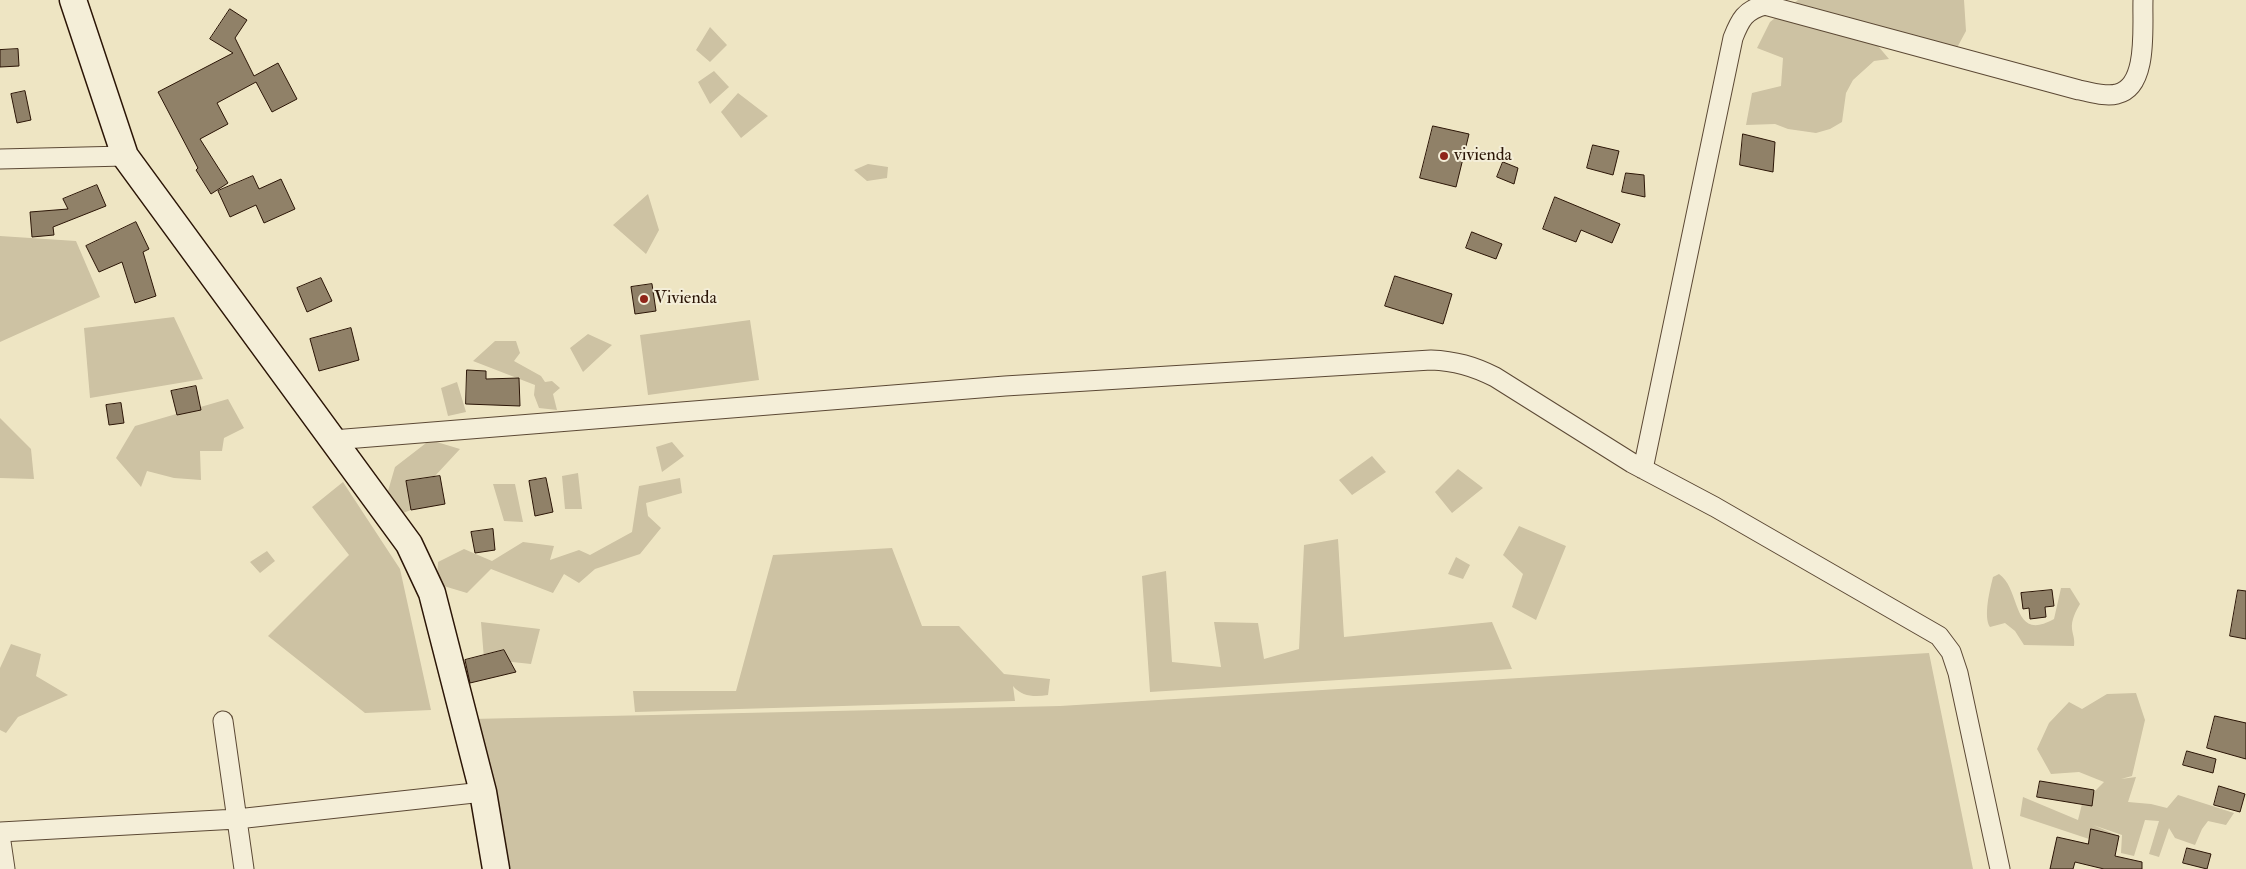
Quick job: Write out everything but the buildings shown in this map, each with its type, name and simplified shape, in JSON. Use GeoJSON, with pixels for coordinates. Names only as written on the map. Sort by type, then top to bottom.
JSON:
{"type":"FeatureCollection","features":[{"type":"Feature","properties":{"kind":"street"},"geometry":{"type":"LineString","coordinates":[[73,0],[126,156],[409,544],[432,593],[483,792],[496,869]]}},
{"type":"Feature","properties":{"kind":"street"},"geometry":{"type":"LineString","coordinates":[[1643,468],[1733,38],[1739,22],[1752,8],[1765,5],[2079,90],[2099,94],[2118,94],[2133,84],[2140,71],[2143,0]]}},
{"type":"Feature","properties":{"kind":"street"},"geometry":{"type":"LineString","coordinates":[[0,159],[126,156]]}},
{"type":"Feature","properties":{"kind":"street"},"geometry":{"type":"LineString","coordinates":[[333,440],[1005,386],[1453,360],[1474,366],[1643,468],[1939,636],[1951,652],[1958,673],[2000,869]]}},
{"type":"Feature","properties":{"kind":"street"},"geometry":{"type":"LineString","coordinates":[[223,721],[244,869]]}},
{"type":"Feature","properties":{"kind":"street"},"geometry":{"type":"LineString","coordinates":[[5,869],[0,834],[237,819],[483,792]]}},
{"type":"Feature","properties":{"kind":"shaded area"},"geometry":{"type":"Polygon","coordinates":[[[1798,0],[1964,0],[1966,31],[1952,57],[1914,36],[1895,31],[1871,29],[1878,46],[1889,59],[1874,61],[1853,80],[1846,93],[1842,122],[1830,129],[1816,133],[1788,129],[1775,124],[1746,125],[1752,93],[1781,86],[1783,58],[1757,48],[1770,22],[1798,0]]]}},
{"type":"Feature","properties":{"kind":"shaded area"},"geometry":{"type":"Polygon","coordinates":[[[710,27],[727,45],[710,62],[696,50],[710,27]]]}},
{"type":"Feature","properties":{"kind":"shaded area"},"geometry":{"type":"Polygon","coordinates":[[[714,71],[729,87],[710,104],[698,82],[714,71]]]}},
{"type":"Feature","properties":{"kind":"shaded area"},"geometry":{"type":"Polygon","coordinates":[[[738,93],[768,116],[741,138],[721,112],[738,93]]]}},
{"type":"Feature","properties":{"kind":"shaded area"},"geometry":{"type":"Polygon","coordinates":[[[868,164],[888,167],[887,178],[867,181],[854,170],[868,164]]]}},
{"type":"Feature","properties":{"kind":"shaded area"},"geometry":{"type":"Polygon","coordinates":[[[648,194],[659,230],[646,254],[613,225],[648,194]]]}},
{"type":"Feature","properties":{"kind":"shaded area"},"geometry":{"type":"Polygon","coordinates":[[[0,236],[76,241],[100,297],[0,342],[0,236]]]}},
{"type":"Feature","properties":{"kind":"shaded area"},"geometry":{"type":"Polygon","coordinates":[[[174,317],[203,379],[90,398],[84,328],[174,317]]]}},
{"type":"Feature","properties":{"kind":"shaded area"},"geometry":{"type":"Polygon","coordinates":[[[750,320],[759,380],[648,395],[640,335],[750,320]]]}},
{"type":"Feature","properties":{"kind":"shaded area"},"geometry":{"type":"Polygon","coordinates":[[[588,334],[612,345],[583,372],[570,348],[588,334]]]}},
{"type":"Feature","properties":{"kind":"shaded area"},"geometry":{"type":"Polygon","coordinates":[[[495,341],[516,341],[520,353],[514,361],[541,376],[545,382],[552,381],[560,388],[553,394],[557,410],[539,408],[534,395],[535,385],[473,361],[495,341]]]}},
{"type":"Feature","properties":{"kind":"shaded area"},"geometry":{"type":"Polygon","coordinates":[[[457,382],[466,412],[448,416],[441,388],[457,382]]]}},
{"type":"Feature","properties":{"kind":"shaded area"},"geometry":{"type":"Polygon","coordinates":[[[228,399],[244,428],[224,438],[222,451],[200,451],[201,480],[174,478],[147,471],[141,487],[116,458],[135,426],[228,399]]]}},
{"type":"Feature","properties":{"kind":"shaded area"},"geometry":{"type":"Polygon","coordinates":[[[0,418],[31,449],[34,479],[0,478],[0,418]]]}},
{"type":"Feature","properties":{"kind":"shaded area"},"geometry":{"type":"Polygon","coordinates":[[[430,440],[460,449],[434,477],[406,481],[411,510],[395,516],[388,491],[395,467],[430,440]]]}},
{"type":"Feature","properties":{"kind":"shaded area"},"geometry":{"type":"Polygon","coordinates":[[[672,442],[684,456],[662,472],[656,447],[672,442]]]}},
{"type":"Feature","properties":{"kind":"shaded area"},"geometry":{"type":"Polygon","coordinates":[[[1372,456],[1386,472],[1352,495],[1339,480],[1372,456]]]}},
{"type":"Feature","properties":{"kind":"shaded area"},"geometry":{"type":"Polygon","coordinates":[[[1458,469],[1483,488],[1452,513],[1435,492],[1458,469]]]}},
{"type":"Feature","properties":{"kind":"shaded area"},"geometry":{"type":"Polygon","coordinates":[[[578,473],[582,509],[565,509],[562,476],[578,473]]]}},
{"type":"Feature","properties":{"kind":"shaded area"},"geometry":{"type":"Polygon","coordinates":[[[680,478],[682,493],[646,503],[648,516],[661,528],[640,554],[595,569],[579,583],[564,574],[553,593],[491,569],[467,593],[437,584],[438,562],[464,549],[492,561],[523,542],[554,546],[550,560],[579,550],[590,555],[632,532],[639,486],[680,478]]]}},
{"type":"Feature","properties":{"kind":"shaded area"},"geometry":{"type":"Polygon","coordinates":[[[343,482],[400,569],[431,710],[365,713],[268,636],[349,555],[312,507],[343,482]]]}},
{"type":"Feature","properties":{"kind":"shaded area"},"geometry":{"type":"Polygon","coordinates":[[[493,484],[515,484],[523,522],[504,521],[493,484]]]}},
{"type":"Feature","properties":{"kind":"shaded area"},"geometry":{"type":"Polygon","coordinates":[[[1519,526],[1566,546],[1536,620],[1512,607],[1523,574],[1503,555],[1519,526]]]}},
{"type":"Feature","properties":{"kind":"shaded area"},"geometry":{"type":"Polygon","coordinates":[[[1338,539],[1344,637],[1492,622],[1512,669],[1150,692],[1142,576],[1166,571],[1172,662],[1221,667],[1214,622],[1258,623],[1264,659],[1299,649],[1304,545],[1338,539]]]}},
{"type":"Feature","properties":{"kind":"shaded area"},"geometry":{"type":"Polygon","coordinates":[[[892,548],[922,626],[959,626],[1004,674],[1050,679],[1048,695],[1025,694],[1013,686],[1015,701],[635,712],[633,691],[736,691],[773,555],[892,548]]]}},
{"type":"Feature","properties":{"kind":"shaded area"},"geometry":{"type":"Polygon","coordinates":[[[267,551],[275,561],[260,573],[250,562],[267,551]]]}},
{"type":"Feature","properties":{"kind":"shaded area"},"geometry":{"type":"Polygon","coordinates":[[[1456,557],[1470,565],[1463,579],[1448,574],[1456,557]]]}},
{"type":"Feature","properties":{"kind":"shaded area"},"geometry":{"type":"Polygon","coordinates":[[[1999,574],[2011,591],[2024,620],[2030,624],[2040,625],[2054,619],[2061,588],[2070,588],[2080,604],[2072,622],[2074,646],[2024,645],[2015,631],[2005,623],[1990,627],[1987,617],[1989,595],[1993,577],[1999,574]]]}},
{"type":"Feature","properties":{"kind":"shaded area"},"geometry":{"type":"Polygon","coordinates":[[[481,622],[540,629],[531,664],[484,659],[481,622]]]}},
{"type":"Feature","properties":{"kind":"shaded area"},"geometry":{"type":"Polygon","coordinates":[[[11,644],[41,654],[36,676],[68,695],[18,717],[6,733],[0,730],[0,668],[11,644]]]}},
{"type":"Feature","properties":{"kind":"shaded area"},"geometry":{"type":"Polygon","coordinates":[[[1929,653],[1973,869],[489,869],[471,719],[1060,706],[1929,653]]]}},
{"type":"Feature","properties":{"kind":"shaded area"},"geometry":{"type":"Polygon","coordinates":[[[2136,693],[2145,720],[2132,776],[2121,779],[2136,777],[2128,802],[2151,804],[2167,808],[2178,795],[2234,813],[2226,825],[2208,821],[2195,845],[2175,838],[2169,828],[2159,857],[2149,854],[2159,821],[2145,820],[2134,856],[2121,853],[2122,835],[2093,825],[2119,836],[2091,829],[2089,839],[2020,816],[2023,797],[2078,820],[2082,804],[2104,782],[2079,772],[2051,774],[2037,749],[2049,723],[2069,702],[2082,709],[2107,694],[2136,693]]]}},
{"type":"Feature","properties":{"kind":"place","name":"vivienda"},"geometry":{"type":"Point","coordinates":[1444,156]}},
{"type":"Feature","properties":{"kind":"place","name":"Vivienda"},"geometry":{"type":"Point","coordinates":[644,299]}}]}
